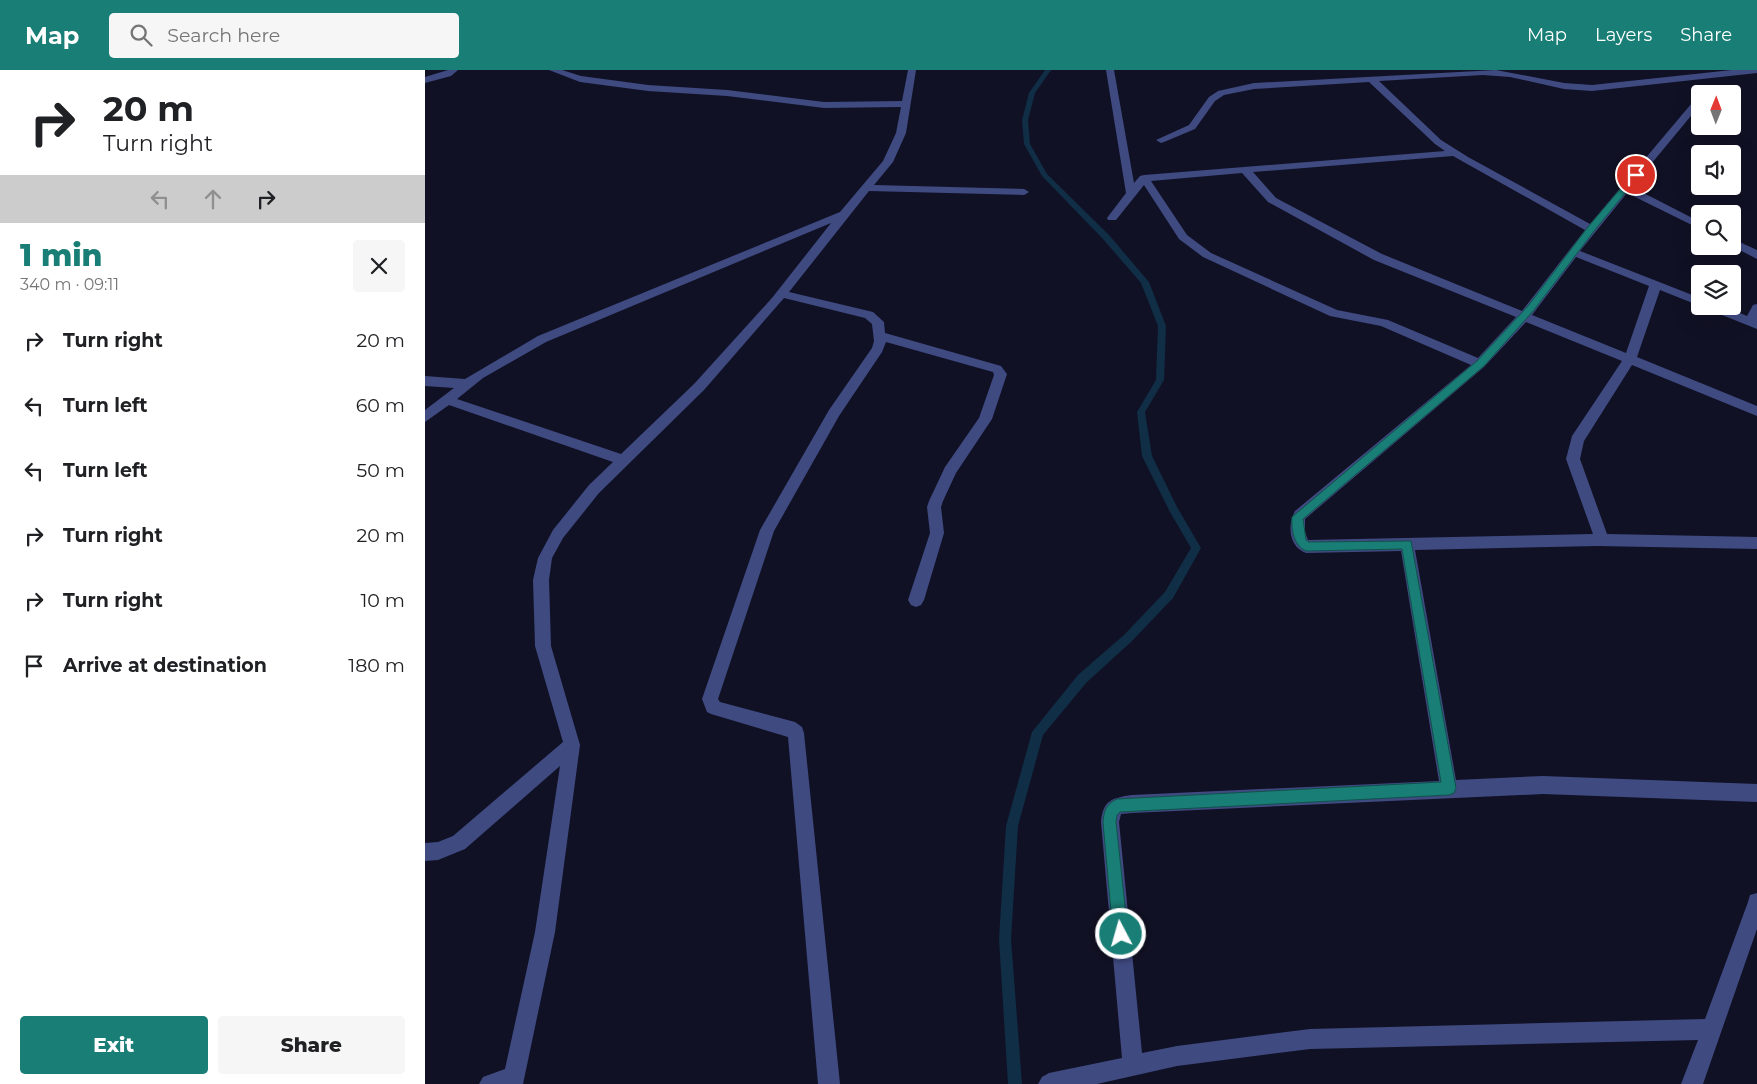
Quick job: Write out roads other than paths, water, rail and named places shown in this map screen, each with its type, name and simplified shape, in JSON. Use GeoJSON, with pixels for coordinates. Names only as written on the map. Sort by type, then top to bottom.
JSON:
{"type":"FeatureCollection","features":[{"type":"Feature","properties":{"kind":"street"},"geometry":{"type":"LineString","coordinates":[[425,80],[448,74],[454,70]]}},
{"type":"Feature","properties":{"kind":"street"},"geometry":{"type":"LineString","coordinates":[[553,70],[580,79],[649,88],[727,93],[824,104],[907,104]]}},
{"type":"Feature","properties":{"kind":"street"},"geometry":{"type":"LineString","coordinates":[[490,1084],[513,1081],[545,932],[572,745],[543,646],[541,580],[545,558],[558,534],[593,490],[699,387],[781,294],[843,214],[888,162],[901,133],[912,70]]}},
{"type":"Feature","properties":{"kind":"street"},"geometry":{"type":"LineString","coordinates":[[1110,70],[1131,193]]}},
{"type":"Feature","properties":{"kind":"street"},"geometry":{"type":"LineString","coordinates":[[1161,140],[1192,127],[1212,99],[1221,93],[1255,86],[1496,71],[1573,88],[1592,88],[1757,70]]}},
{"type":"Feature","properties":{"kind":"street"},"geometry":{"type":"LineString","coordinates":[[1711,85],[1719,74]]}},
{"type":"Feature","properties":{"kind":"street"},"geometry":{"type":"LineString","coordinates":[[1371,79],[1438,142],[1454,153],[1591,229]]}},
{"type":"Feature","properties":{"kind":"street"},"geometry":{"type":"LineString","coordinates":[[1691,110],[1591,229],[1531,308],[1480,364],[1300,515],[1297,520],[1301,542],[1306,546],[1602,540],[1757,543]]}},
{"type":"Feature","properties":{"kind":"street"},"geometry":{"type":"LineString","coordinates":[[1111,218],[1144,178],[1454,153]]}},
{"type":"Feature","properties":{"kind":"street"},"geometry":{"type":"LineString","coordinates":[[1243,169],[1271,200],[1370,254],[1757,412]]}},
{"type":"Feature","properties":{"kind":"street"},"geometry":{"type":"LineString","coordinates":[[1144,178],[1178,231],[1207,254],[1334,313],[1384,323],[1480,364]]}},
{"type":"Feature","properties":{"kind":"street"},"geometry":{"type":"LineString","coordinates":[[867,188],[1024,192]]}},
{"type":"Feature","properties":{"kind":"street"},"geometry":{"type":"LineString","coordinates":[[1625,188],[1691,221]]}},
{"type":"Feature","properties":{"kind":"street"},"geometry":{"type":"LineString","coordinates":[[425,417],[467,384],[512,354],[541,338],[843,214]]}},
{"type":"Feature","properties":{"kind":"street"},"geometry":{"type":"LineString","coordinates":[[1741,246],[1757,255]]}},
{"type":"Feature","properties":{"kind":"street"},"geometry":{"type":"LineString","coordinates":[[1574,252],[1691,298]]}},
{"type":"Feature","properties":{"kind":"street"},"geometry":{"type":"LineString","coordinates":[[1602,540],[1573,459],[1574,449],[1577,440],[1631,359],[1656,284]]}},
{"type":"Feature","properties":{"kind":"street"},"geometry":{"type":"LineString","coordinates":[[781,294],[874,318],[879,322],[880,336],[878,349],[834,413],[767,530],[710,699],[713,707],[717,709],[789,728],[796,733],[829,1084]]}},
{"type":"Feature","properties":{"kind":"street"},"geometry":{"type":"LineString","coordinates":[[1734,315],[1754,323],[1757,308]]}},
{"type":"Feature","properties":{"kind":"street"},"geometry":{"type":"LineString","coordinates":[[880,336],[997,369],[1001,374],[983,423],[949,471],[936,500],[934,507],[937,533],[916,600]]}},
{"type":"Feature","properties":{"kind":"street"},"geometry":{"type":"LineString","coordinates":[[425,380],[467,384]]}},
{"type":"Feature","properties":{"kind":"street"},"geometry":{"type":"LineString","coordinates":[[447,400],[623,460]]}},
{"type":"Feature","properties":{"kind":"street"},"geometry":{"type":"LineString","coordinates":[[1407,544],[1449,788]]}},
{"type":"Feature","properties":{"kind":"street"},"geometry":{"type":"LineString","coordinates":[[425,852],[438,851],[459,843],[572,745]]}},
{"type":"Feature","properties":{"kind":"street"},"geometry":{"type":"LineString","coordinates":[[1133,1065],[1109,822],[1113,808],[1131,804],[1449,788],[1543,786],[1757,793]]}},
{"type":"Feature","properties":{"kind":"street"},"geometry":{"type":"LineString","coordinates":[[1692,1084],[1757,902]]}},
{"type":"Feature","properties":{"kind":"street"},"geometry":{"type":"LineString","coordinates":[[1049,1084],[1177,1056],[1310,1039],[1712,1029]]}},
{"type":"Feature","properties":{"kind":"waterway"},"geometry":{"type":"LineString","coordinates":[[1015,1084],[1005,939],[1012,826],[1038,732],[1082,679],[1128,638],[1169,595],[1196,548],[1173,509],[1147,456],[1141,412],[1160,380],[1162,326],[1145,282],[1106,237],[1044,175],[1027,144],[1025,120],[1032,93],[1048,70]]}}]}
